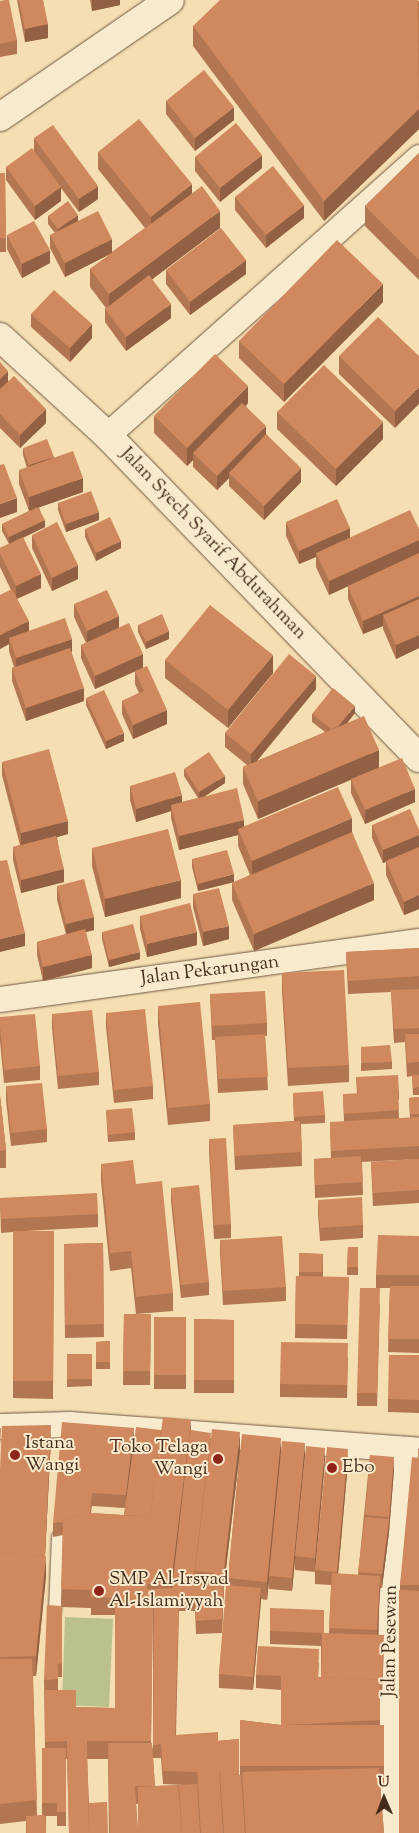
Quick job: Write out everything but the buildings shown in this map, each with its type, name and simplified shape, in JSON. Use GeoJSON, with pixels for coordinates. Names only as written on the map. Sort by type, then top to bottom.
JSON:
{"type":"FeatureCollection","features":[{"type":"Feature","properties":{"kind":"main road"},"geometry":{"type":"LineString","coordinates":[[0,117],[170,0]]}},
{"type":"Feature","properties":{"kind":"main road","name":"Jalan Syech Syarif Abdurahman"},"geometry":{"type":"LineString","coordinates":[[0,337],[107,435],[419,758]]}},
{"type":"Feature","properties":{"kind":"street"},"geometry":{"type":"LineString","coordinates":[[107,435],[419,157]]}},
{"type":"Feature","properties":{"kind":"street","name":"Jalan Pekarungan"},"geometry":{"type":"LineString","coordinates":[[0,999],[419,941]]}},
{"type":"Feature","properties":{"kind":"street"},"geometry":{"type":"LineString","coordinates":[[0,1426],[413,1449]]}},
{"type":"Feature","properties":{"kind":"street","name":"Jalan Pesewan"},"geometry":{"type":"LineString","coordinates":[[389,1833],[391,1603],[413,1449]]}},
{"type":"Feature","properties":{"kind":"lane"},"geometry":{"type":"LineString","coordinates":[[55,1611],[58,1536]]}},
{"type":"Feature","properties":{"kind":"green space"},"geometry":{"type":"Polygon","coordinates":[[[65,1617],[113,1619],[109,1707],[62,1705],[65,1617]]]}},
{"type":"Feature","properties":{"kind":"place","name":"Istana Wangi"},"geometry":{"type":"Point","coordinates":[15,1455]}},
{"type":"Feature","properties":{"kind":"place","name":"Toko Telaga Wangi"},"geometry":{"type":"Point","coordinates":[218,1459]}},
{"type":"Feature","properties":{"kind":"place","name":"Ebo"},"geometry":{"type":"Point","coordinates":[332,1468]}},
{"type":"Feature","properties":{"kind":"place","name":"SMP Al-Irsyad Al-Islamiyyah"},"geometry":{"type":"Point","coordinates":[99,1591]}}]}
